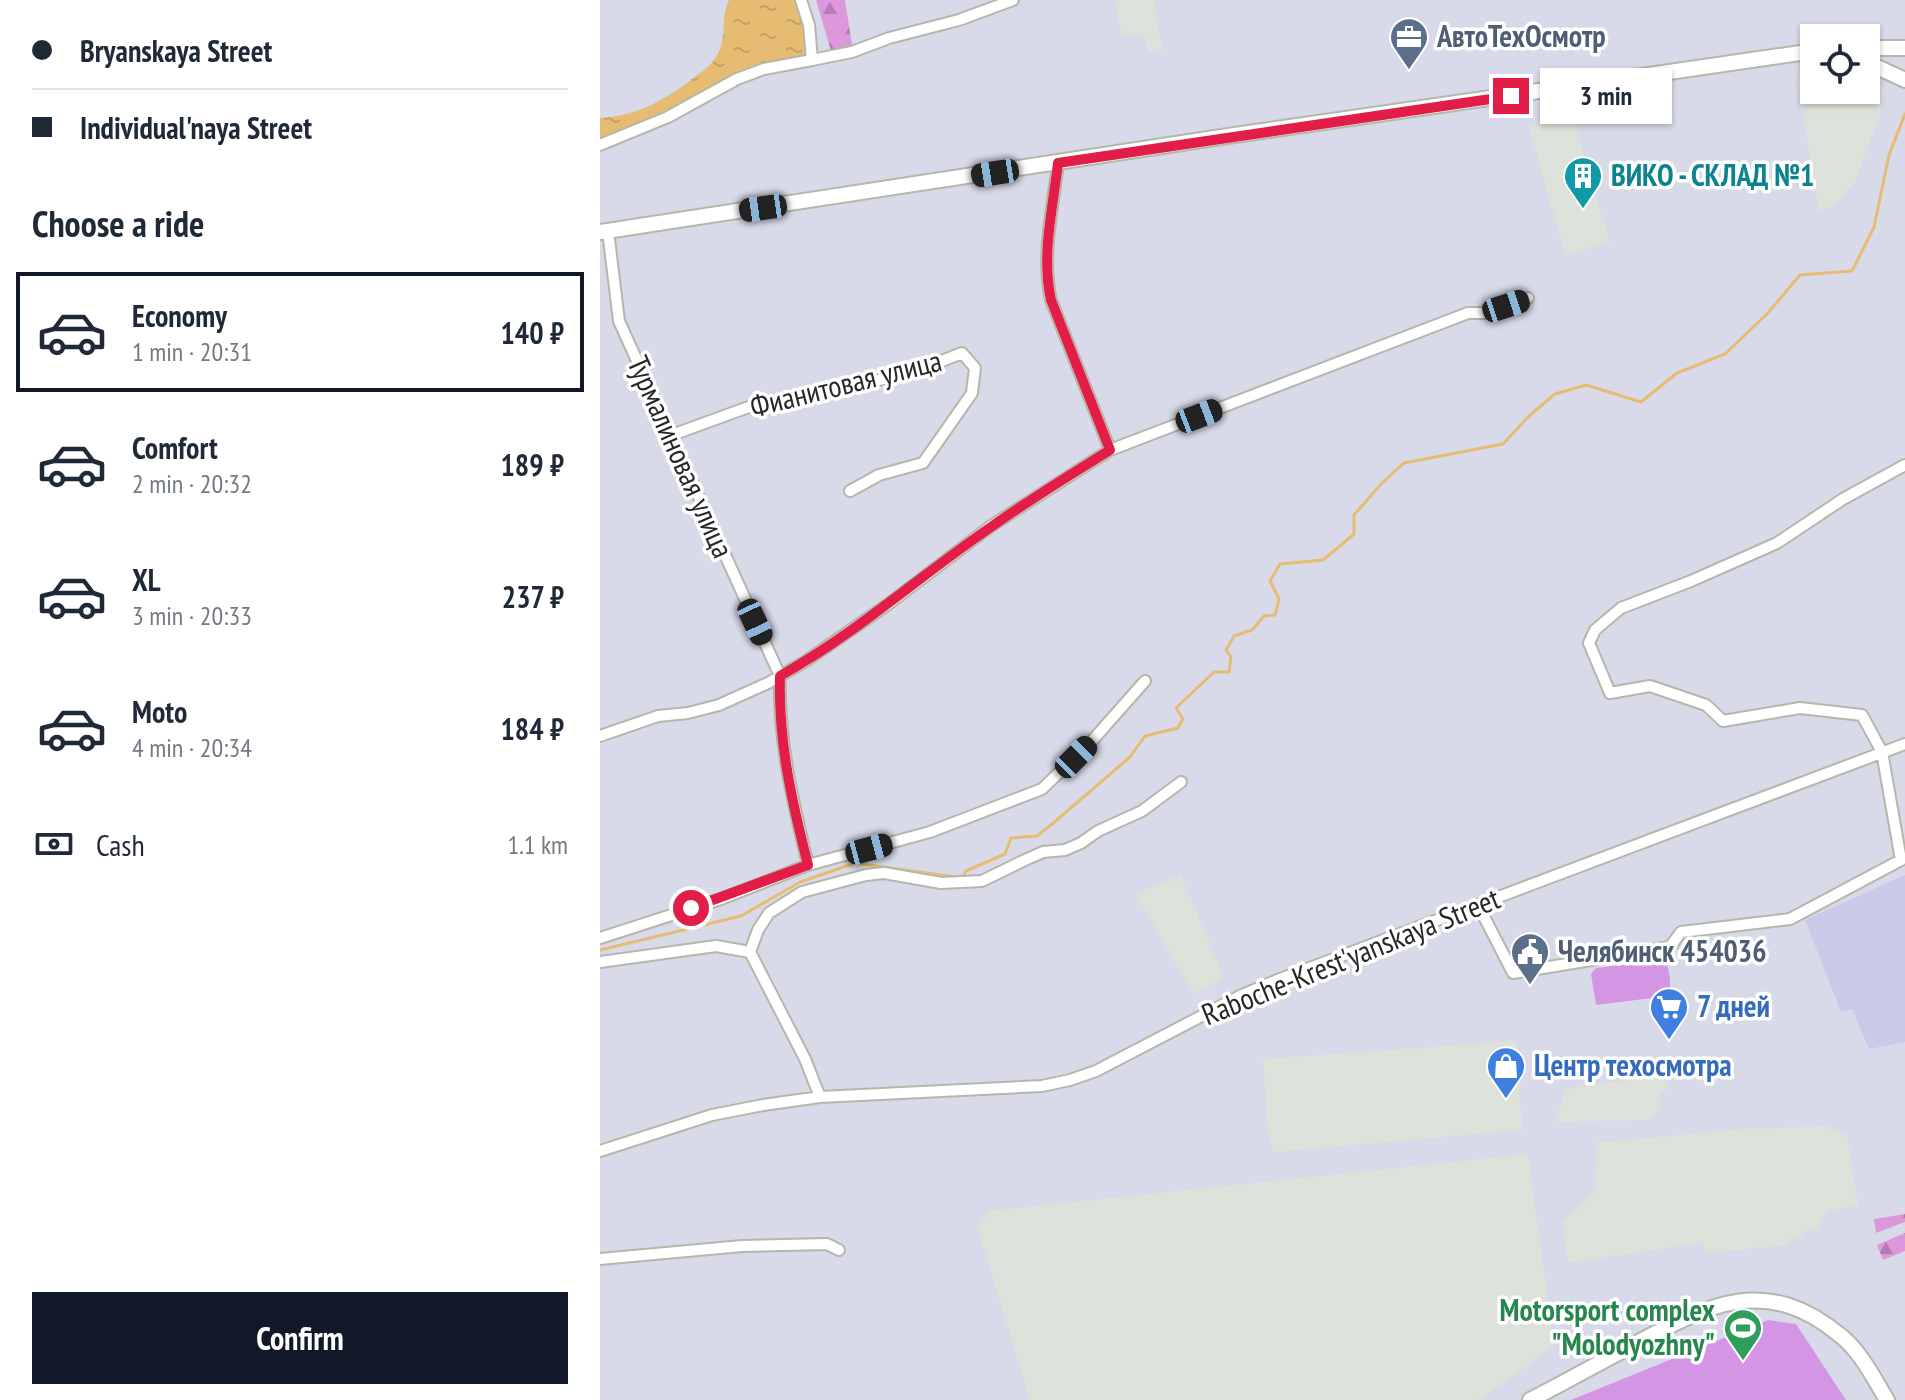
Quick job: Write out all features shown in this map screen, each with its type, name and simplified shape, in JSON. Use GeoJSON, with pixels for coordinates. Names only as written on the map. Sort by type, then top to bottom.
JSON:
{"type":"FeatureCollection","features":[{"type":"Feature","properties":{"kind":"main road"},"geometry":{"type":"LineString","coordinates":[[1880,48],[1905,48]]}},
{"type":"Feature","properties":{"kind":"main road"},"geometry":{"type":"LineString","coordinates":[[604,232],[1800,53]]}},
{"type":"Feature","properties":{"kind":"main road"},"geometry":{"type":"LineString","coordinates":[[1880,68],[1905,80]]}},
{"type":"Feature","properties":{"kind":"main road"},"geometry":{"type":"LineString","coordinates":[[1530,1400],[1693,1313],[1739,1301],[1768,1300],[1790,1306],[1842,1336],[1862,1360],[1887,1400]]}},
{"type":"Feature","properties":{"kind":"street"},"geometry":{"type":"LineString","coordinates":[[801,0],[809,25],[812,60]]}},
{"type":"Feature","properties":{"kind":"street"},"geometry":{"type":"LineString","coordinates":[[600,145],[668,117],[737,79],[764,69],[852,52],[889,38],[959,20],[1013,0]]}},
{"type":"Feature","properties":{"kind":"street"},"geometry":{"type":"LineString","coordinates":[[1058,163],[1047,250],[1047,285],[1110,450]]}},
{"type":"Feature","properties":{"kind":"street","name":"Турмалиновая улица"},"geometry":{"type":"LineString","coordinates":[[604,232],[606,261],[619,321],[780,676]]}},
{"type":"Feature","properties":{"kind":"street"},"geometry":{"type":"LineString","coordinates":[[600,736],[658,716],[719,705],[780,676],[878,611],[991,526],[1110,450],[1468,313],[1483,313],[1528,298]]}},
{"type":"Feature","properties":{"kind":"street","name":"Фианитовая улица"},"geometry":{"type":"LineString","coordinates":[[669,436],[757,404],[909,374],[962,353],[975,368],[972,393],[923,463],[879,475],[850,491]]}},
{"type":"Feature","properties":{"kind":"street"},"geometry":{"type":"LineString","coordinates":[[1478,905],[1513,973],[1670,947],[1681,932],[1790,919],[1901,860],[1882,752],[1862,715],[1800,708],[1723,721],[1706,705],[1650,686],[1610,693],[1589,643],[1595,630],[1621,608],[1777,543],[1843,499],[1905,465]]}},
{"type":"Feature","properties":{"kind":"street"},"geometry":{"type":"LineString","coordinates":[[780,676],[779,713],[790,790],[808,865]]}},
{"type":"Feature","properties":{"kind":"street"},"geometry":{"type":"LineString","coordinates":[[600,938],[721,899],[808,865],[930,832],[1042,789],[1091,742],[1145,681]]}},
{"type":"Feature","properties":{"kind":"street","name":"Raboche-Krest'yanskaya Street"},"geometry":{"type":"LineString","coordinates":[[600,1151],[712,1115],[820,1097],[1042,1086],[1070,1080],[1096,1071],[1242,995],[1905,744]]}},
{"type":"Feature","properties":{"kind":"street"},"geometry":{"type":"LineString","coordinates":[[820,1097],[805,1059],[750,952],[758,930],[769,913],[802,892],[866,875],[884,873],[941,883],[982,881],[1043,852],[1065,850],[1081,843],[1098,831],[1142,811],[1181,782]]}},
{"type":"Feature","properties":{"kind":"street"},"geometry":{"type":"LineString","coordinates":[[600,962],[716,946],[750,952]]}},
{"type":"Feature","properties":{"kind":"street"},"geometry":{"type":"LineString","coordinates":[[600,1259],[742,1246],[827,1244],[839,1250]]}},
{"type":"Feature","properties":{"kind":"shaded area"},"geometry":{"type":"Polygon","coordinates":[[[1115,0],[1153,0],[1163,49],[1149,52],[1144,34],[1122,37],[1115,0]]]}},
{"type":"Feature","properties":{"kind":"shaded area"},"geometry":{"type":"Polygon","coordinates":[[[1880,86],[1886,88],[1879,117],[1855,181],[1836,205],[1818,211],[1802,104],[1880,104],[1880,86]]]}},
{"type":"Feature","properties":{"kind":"shaded area"},"geometry":{"type":"Polygon","coordinates":[[[1572,115],[1610,242],[1565,255],[1529,127],[1572,115]]]}},
{"type":"Feature","properties":{"kind":"shaded area"},"geometry":{"type":"Polygon","coordinates":[[[1181,875],[1224,978],[1193,994],[1136,894],[1181,875]]]}},
{"type":"Feature","properties":{"kind":"shaded area"},"geometry":{"type":"Polygon","coordinates":[[[1905,875],[1905,1042],[1869,1049],[1852,1009],[1841,1012],[1805,920],[1905,875]]]}},
{"type":"Feature","properties":{"kind":"shaded area"},"geometry":{"type":"Polygon","coordinates":[[[1664,960],[1670,977],[1668,996],[1596,1005],[1591,974],[1596,968],[1664,960]]]}},
{"type":"Feature","properties":{"kind":"shaded area"},"geometry":{"type":"Polygon","coordinates":[[[1516,1041],[1522,1130],[1274,1152],[1268,1130],[1263,1059],[1516,1041]]]}},
{"type":"Feature","properties":{"kind":"shaded area"},"geometry":{"type":"Polygon","coordinates":[[[1661,1075],[1669,1087],[1659,1096],[1660,1110],[1650,1120],[1555,1122],[1565,1089],[1661,1075]]]}},
{"type":"Feature","properties":{"kind":"shaded area"},"geometry":{"type":"Polygon","coordinates":[[[1827,1126],[1847,1135],[1858,1206],[1826,1211],[1826,1217],[1820,1218],[1821,1230],[1804,1231],[1801,1237],[1791,1238],[1788,1245],[1707,1253],[1701,1243],[1568,1263],[1563,1221],[1595,1190],[1597,1143],[1742,1129],[1827,1126]]]}},
{"type":"Feature","properties":{"kind":"shaded area"},"geometry":{"type":"Polygon","coordinates":[[[1528,1154],[1554,1346],[1479,1400],[1030,1400],[978,1229],[987,1211],[1528,1154]]]}},
{"type":"Feature","properties":{"kind":"shaded area","name":"Motorsport complex \"Molodyozhny\""},"geometry":{"type":"Polygon","coordinates":[[[1768,1320],[1796,1324],[1846,1400],[1571,1400],[1768,1320]]]}},
{"type":"Feature","properties":{"kind":"green space"},"geometry":{"type":"Polygon","coordinates":[[[816,0],[845,0],[852,45],[831,51],[816,0]]]}},
{"type":"Feature","properties":{"kind":"green space"},"geometry":{"type":"Polygon","coordinates":[[[1905,1214],[1905,1222],[1876,1233],[1874,1219],[1905,1214]]]}},
{"type":"Feature","properties":{"kind":"green space"},"geometry":{"type":"Polygon","coordinates":[[[1905,1233],[1905,1251],[1883,1260],[1877,1245],[1905,1233]]]}},
{"type":"Feature","properties":{"kind":"water"},"geometry":{"type":"Polygon","coordinates":[[[729,0],[795,0],[804,28],[805,55],[748,70],[654,118],[600,139],[600,118],[627,114],[651,105],[674,92],[710,64],[722,43],[729,0]]]}},
{"type":"Feature","properties":{"kind":"waterway"},"geometry":{"type":"LineString","coordinates":[[600,950],[741,916],[800,882],[855,863],[962,878],[966,871],[1005,854],[1011,838],[1037,836],[1130,757],[1145,736],[1178,728],[1183,719],[1176,708],[1214,672],[1229,672],[1231,657],[1226,650],[1234,636],[1252,630],[1264,616],[1275,615],[1279,599],[1270,581],[1280,564],[1323,560],[1354,534],[1354,515],[1404,463],[1503,444],[1555,394],[1586,385],[1641,402],[1677,373],[1725,354],[1767,314],[1800,275],[1852,271],[1874,227],[1889,155],[1905,114]]}},
{"type":"Feature","properties":{"kind":"place","name":"АвтоТехОсмотр"},"geometry":{"type":"Point","coordinates":[1409,71]}},
{"type":"Feature","properties":{"kind":"place","name":"ВИКО - СКЛАД №1"},"geometry":{"type":"Point","coordinates":[1583,210]}},
{"type":"Feature","properties":{"kind":"place","name":"Челябинск 454036"},"geometry":{"type":"Point","coordinates":[1530,986]}},
{"type":"Feature","properties":{"kind":"place","name":"7 дней"},"geometry":{"type":"Point","coordinates":[1669,1041]}},
{"type":"Feature","properties":{"kind":"place","name":"Центр техосмотра"},"geometry":{"type":"Point","coordinates":[1506,1100]}},
{"type":"Feature","properties":{"kind":"place","name":"Motorsport complex \"Molodyozhny\""},"geometry":{"type":"Point","coordinates":[1743,1362]}},
{"type":"Feature","properties":{"kind":"route"},"geometry":{"type":"LineString","coordinates":[[691,908],[808,865],[790,790],[779,713],[780,676],[887,605],[991,526],[1110,450],[1047,285],[1047,250],[1058,163],[1511,96]]}}]}
